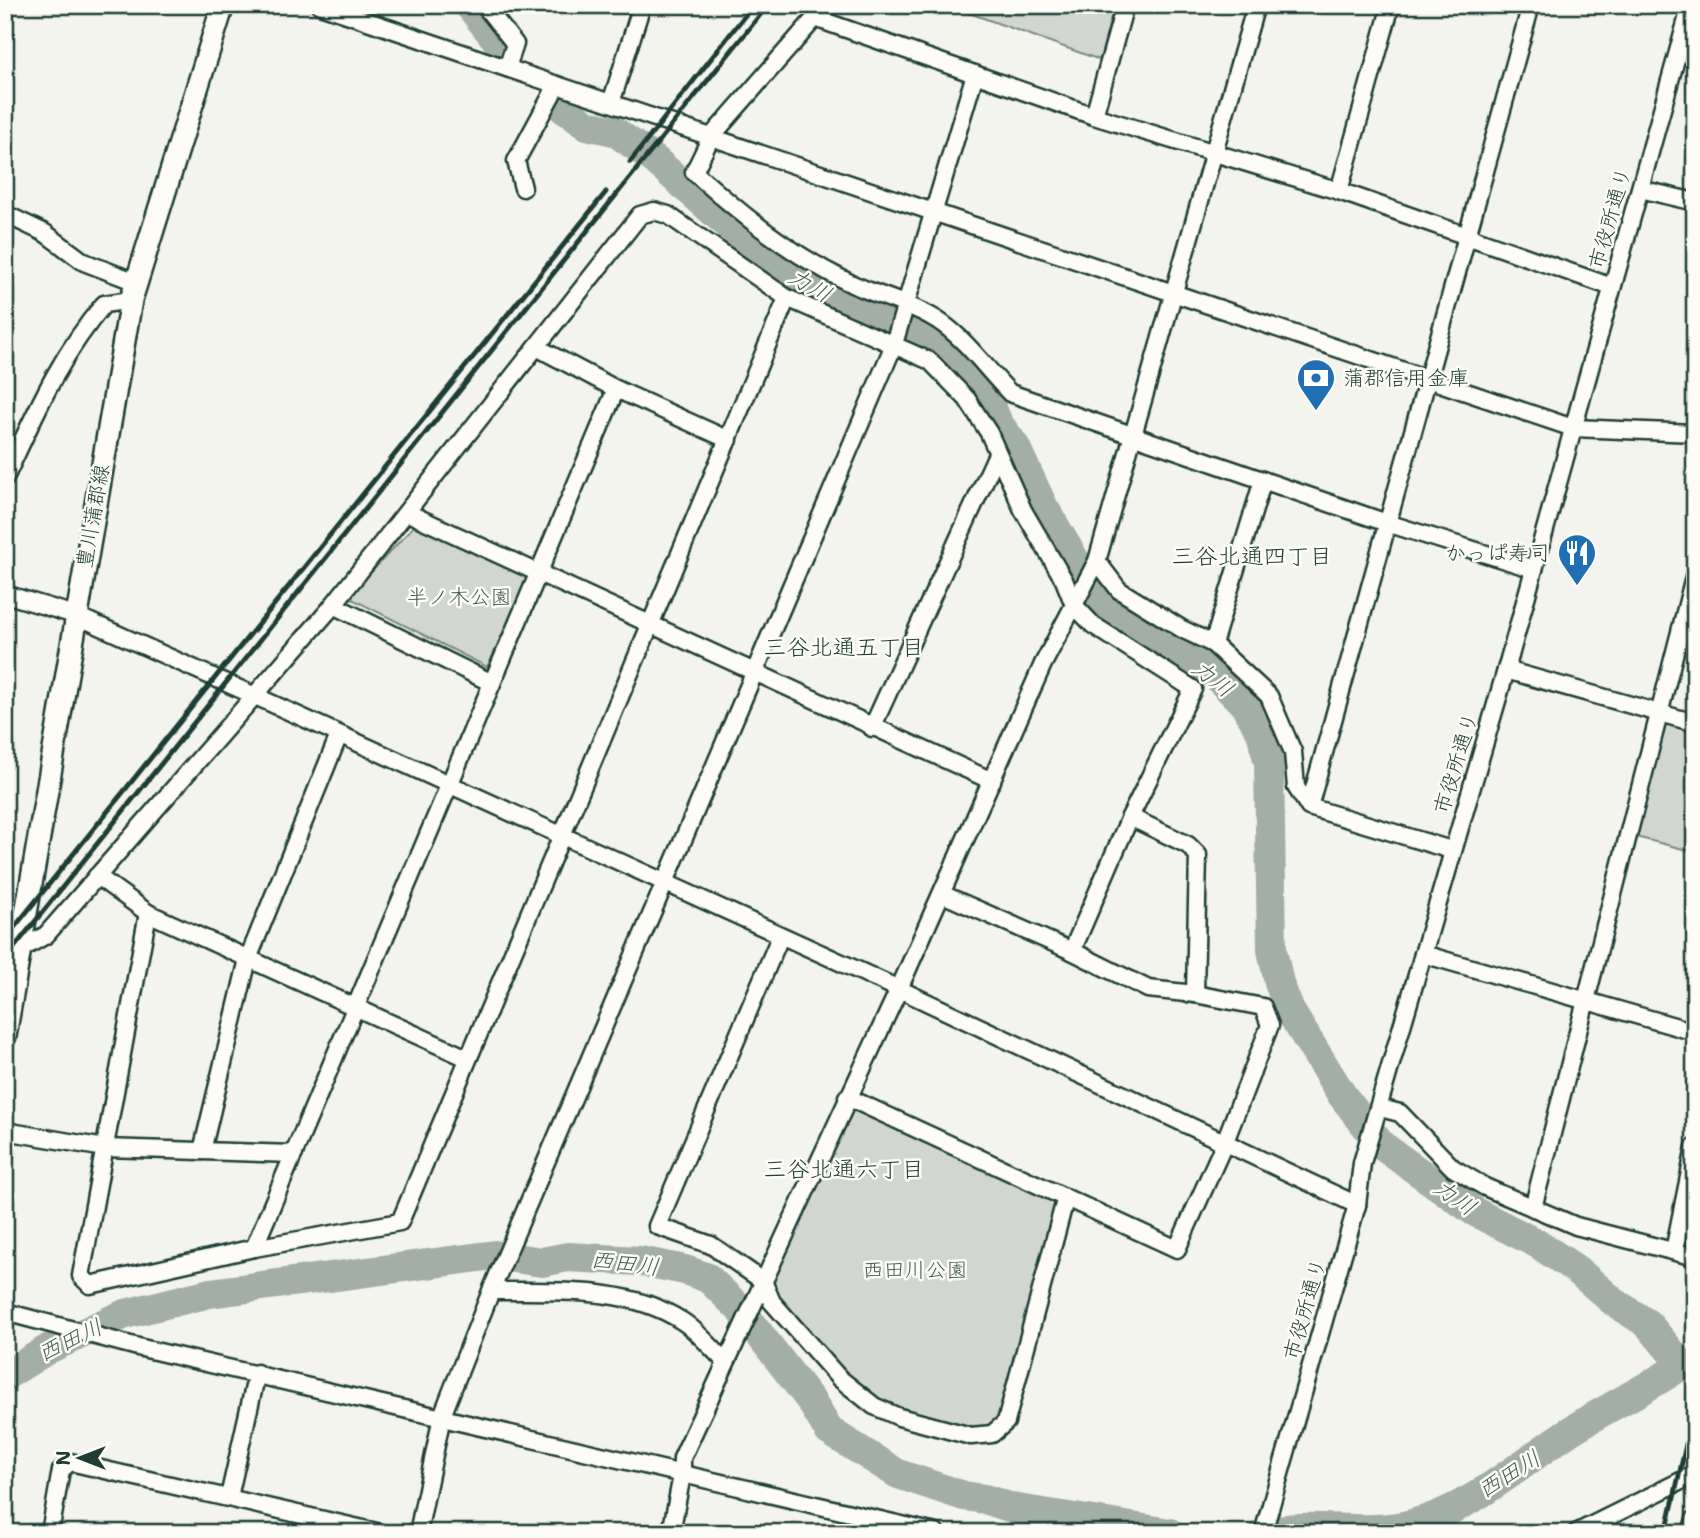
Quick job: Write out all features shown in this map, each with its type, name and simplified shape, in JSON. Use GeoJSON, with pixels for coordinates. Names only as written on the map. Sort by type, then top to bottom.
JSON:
{"type":"FeatureCollection","features":[{"type":"Feature","properties":{"kind":"main road","name":"豊川蒲郡線"},"geometry":{"type":"LineString","coordinates":[[6,1023],[21,949],[75,615],[134,291],[223,5]]}},
{"type":"Feature","properties":{"kind":"street"},"geometry":{"type":"LineString","coordinates":[[320,5],[1573,428],[1695,433]]}},
{"type":"Feature","properties":{"kind":"street"},"geometry":{"type":"LineString","coordinates":[[484,5],[515,44],[507,68]]}},
{"type":"Feature","properties":{"kind":"street"},"geometry":{"type":"LineString","coordinates":[[611,103],[642,5]]}},
{"type":"Feature","properties":{"kind":"street"},"geometry":{"type":"LineString","coordinates":[[1094,116],[1125,5]]}},
{"type":"Feature","properties":{"kind":"street"},"geometry":{"type":"LineString","coordinates":[[671,1533],[682,1475],[682,1458],[943,894],[1043,664],[1096,564],[1135,436],[1256,5]]}},
{"type":"Feature","properties":{"kind":"street"},"geometry":{"type":"LineString","coordinates":[[1339,191],[1391,5]]}},
{"type":"Feature","properties":{"kind":"street"},"geometry":{"type":"LineString","coordinates":[[1309,807],[1531,5]]}},
{"type":"Feature","properties":{"kind":"street","name":"市役所通り"},"geometry":{"type":"LineString","coordinates":[[1262,1533],[1357,1205],[1362,1163],[1380,1108],[1451,850],[1506,670],[1691,5]]}},
{"type":"Feature","properties":{"kind":"street"},"geometry":{"type":"LineString","coordinates":[[1534,569],[1387,523],[1010,393],[961,338],[940,322],[906,310],[795,255],[755,226],[694,172],[711,137],[818,12],[975,74],[1094,116],[1339,191],[1612,287]]}},
{"type":"Feature","properties":{"kind":"street"},"geometry":{"type":"LineString","coordinates":[[418,1533],[442,1416],[494,1285],[893,347],[936,213],[975,74]]}},
{"type":"Feature","properties":{"kind":"street"},"geometry":{"type":"LineString","coordinates":[[523,188],[516,161],[557,85]]}},
{"type":"Feature","properties":{"kind":"street"},"geometry":{"type":"LineString","coordinates":[[1640,189],[1695,202]]}},
{"type":"Feature","properties":{"kind":"street"},"geometry":{"type":"LineString","coordinates":[[21,949],[46,935],[333,605],[538,348],[640,215],[647,212],[668,215],[787,298],[893,347],[930,361],[967,399],[989,433],[1023,510],[1093,625],[1193,689],[1130,817],[1072,951]]}},
{"type":"Feature","properties":{"kind":"street"},"geometry":{"type":"LineString","coordinates":[[5,214],[45,233],[84,262],[134,291]]}},
{"type":"Feature","properties":{"kind":"street"},"geometry":{"type":"LineString","coordinates":[[5,478],[55,369],[75,337],[104,304],[134,291]]}},
{"type":"Feature","properties":{"kind":"street"},"geometry":{"type":"LineString","coordinates":[[148,913],[81,1276],[90,1285],[254,1248],[400,1222],[787,298]]}},
{"type":"Feature","properties":{"kind":"street"},"geometry":{"type":"LineString","coordinates":[[538,348],[616,389],[729,440]]}},
{"type":"Feature","properties":{"kind":"street"},"geometry":{"type":"LineString","coordinates":[[254,1248],[616,389]]}},
{"type":"Feature","properties":{"kind":"street"},"geometry":{"type":"LineString","coordinates":[[872,728],[997,454]]}},
{"type":"Feature","properties":{"kind":"street"},"geometry":{"type":"LineString","coordinates":[[1213,644],[1263,480]]}},
{"type":"Feature","properties":{"kind":"street"},"geometry":{"type":"LineString","coordinates":[[408,513],[653,623],[872,728],[992,781]]}},
{"type":"Feature","properties":{"kind":"street"},"geometry":{"type":"LineString","coordinates":[[1096,564],[1119,590],[1182,629],[1213,644],[1269,696],[1293,752],[1296,787],[1309,807],[1451,850]]}},
{"type":"Feature","properties":{"kind":"street"},"geometry":{"type":"LineString","coordinates":[[1533,1208],[1695,573]]}},
{"type":"Feature","properties":{"kind":"street"},"geometry":{"type":"LineString","coordinates":[[5,594],[75,615],[449,786],[563,835],[780,937],[899,989],[1357,1205]]}},
{"type":"Feature","properties":{"kind":"street"},"geometry":{"type":"LineString","coordinates":[[333,605],[492,683]]}},
{"type":"Feature","properties":{"kind":"street"},"geometry":{"type":"LineString","coordinates":[[1506,670],[1695,723]]}},
{"type":"Feature","properties":{"kind":"street"},"geometry":{"type":"LineString","coordinates":[[202,1151],[247,959],[339,734]]}},
{"type":"Feature","properties":{"kind":"street"},"geometry":{"type":"LineString","coordinates":[[1130,817],[1188,845],[1198,855],[1195,993]]}},
{"type":"Feature","properties":{"kind":"street"},"geometry":{"type":"LineString","coordinates":[[97,876],[148,913],[354,1009],[467,1058]]}},
{"type":"Feature","properties":{"kind":"street"},"geometry":{"type":"LineString","coordinates":[[847,1097],[1065,1200],[1177,1249],[1224,1144],[1270,1025],[1263,1007],[1195,993],[1148,989],[1072,951],[943,894]]}},
{"type":"Feature","properties":{"kind":"street"},"geometry":{"type":"LineString","coordinates":[[780,937],[657,1226],[711,1245],[760,1286],[839,1378],[874,1406],[899,1417],[971,1436],[992,1434],[1006,1422],[1065,1200]]}},
{"type":"Feature","properties":{"kind":"street"},"geometry":{"type":"LineString","coordinates":[[1423,954],[1695,1032]]}},
{"type":"Feature","properties":{"kind":"street"},"geometry":{"type":"LineString","coordinates":[[1380,1108],[1400,1113],[1453,1168],[1485,1187],[1576,1226],[1695,1257]]}},
{"type":"Feature","properties":{"kind":"street"},"geometry":{"type":"LineString","coordinates":[[5,1131],[105,1148],[294,1154]]}},
{"type":"Feature","properties":{"kind":"street"},"geometry":{"type":"LineString","coordinates":[[1674,1251],[1695,1147]]}},
{"type":"Feature","properties":{"kind":"street"},"geometry":{"type":"LineString","coordinates":[[494,1285],[589,1293],[636,1301],[682,1321],[725,1365]]}},
{"type":"Feature","properties":{"kind":"street"},"geometry":{"type":"LineString","coordinates":[[5,1312],[142,1348],[936,1533]]}},
{"type":"Feature","properties":{"kind":"street"},"geometry":{"type":"LineString","coordinates":[[229,1497],[257,1373]]}},
{"type":"Feature","properties":{"kind":"street"},"geometry":{"type":"LineString","coordinates":[[50,1533],[61,1471],[70,1462],[381,1533]]}},
{"type":"Feature","properties":{"kind":"street"},"geometry":{"type":"LineString","coordinates":[[1576,1533],[1592,1528],[1695,1474]]}},
{"type":"Feature","properties":{"kind":"street"},"geometry":{"type":"LineString","coordinates":[[1691,1533],[1695,1519]]}},
{"type":"Feature","properties":{"kind":"green space"},"geometry":{"type":"Polygon","coordinates":[[[947,5],[1114,5],[1100,60],[947,5]]]}},
{"type":"Feature","properties":{"kind":"green space","name":"半ノ木公園"},"geometry":{"type":"Polygon","coordinates":[[[414,526],[534,574],[487,667],[348,597],[414,526]]]}},
{"type":"Feature","properties":{"kind":"green space"},"geometry":{"type":"Polygon","coordinates":[[[1660,713],[1695,723],[1695,852],[1628,835],[1660,713]]]}},
{"type":"Feature","properties":{"kind":"green space","name":"西田川公園"},"geometry":{"type":"Polygon","coordinates":[[[847,1097],[1065,1200],[1006,1422],[992,1434],[899,1417],[839,1378],[763,1281],[847,1097]]]}},
{"type":"Feature","properties":{"kind":"waterway","name":"力川"},"geometry":{"type":"LineString","coordinates":[[469,5],[499,43]]}},
{"type":"Feature","properties":{"kind":"waterway","name":"力川"},"geometry":{"type":"LineString","coordinates":[[564,109],[587,125],[614,131],[655,160],[769,261],[822,294],[878,320],[936,337],[980,380],[998,423],[1015,446],[1043,506],[1097,598],[1117,616],[1214,674],[1245,705],[1261,732],[1269,763],[1272,950],[1279,983],[1290,1011],[1342,1095],[1381,1145],[1475,1212],[1538,1244],[1577,1270],[1614,1302],[1648,1324],[1682,1365]]}},
{"type":"Feature","properties":{"kind":"waterway","name":"西田川"},"geometry":{"type":"LineString","coordinates":[[5,1376],[48,1349],[125,1314],[210,1293],[495,1255],[542,1262],[568,1257],[640,1261],[685,1270],[708,1278],[740,1309],[811,1401],[829,1431],[898,1474],[964,1496],[985,1499],[1012,1508],[1170,1533]]}},
{"type":"Feature","properties":{"kind":"waterway","name":"西田川"},"geometry":{"type":"LineString","coordinates":[[1264,1533],[1301,1528],[1394,1528],[1434,1517],[1474,1497],[1567,1433],[1682,1365],[1695,1367]]}},
{"type":"Feature","properties":{"kind":"railway"},"geometry":{"type":"LineString","coordinates":[[630,162],[753,5]]}},
{"type":"Feature","properties":{"kind":"railway"},"geometry":{"type":"LineString","coordinates":[[5,959],[768,5]]}},
{"type":"Feature","properties":{"kind":"railway"},"geometry":{"type":"LineString","coordinates":[[5,939],[606,192]]}},
{"type":"Feature","properties":{"kind":"railway"},"geometry":{"type":"LineString","coordinates":[[1666,1533],[1695,1405]]}},
{"type":"Feature","properties":{"kind":"place","name":"蒲郡信用金庫"},"geometry":{"type":"Point","coordinates":[1316,412]}},
{"type":"Feature","properties":{"kind":"place","name":"かっぱ寿司"},"geometry":{"type":"Point","coordinates":[1577,587]}},
{"type":"Feature","properties":{"kind":"district","name":"三谷北通四丁目"},"geometry":{"type":"Point","coordinates":[1252,556]}},
{"type":"Feature","properties":{"kind":"district","name":"三谷北通五丁目"},"geometry":{"type":"Point","coordinates":[844,647]}},
{"type":"Feature","properties":{"kind":"district","name":"三谷北通六丁目"},"geometry":{"type":"Point","coordinates":[844,1169]}}]}
